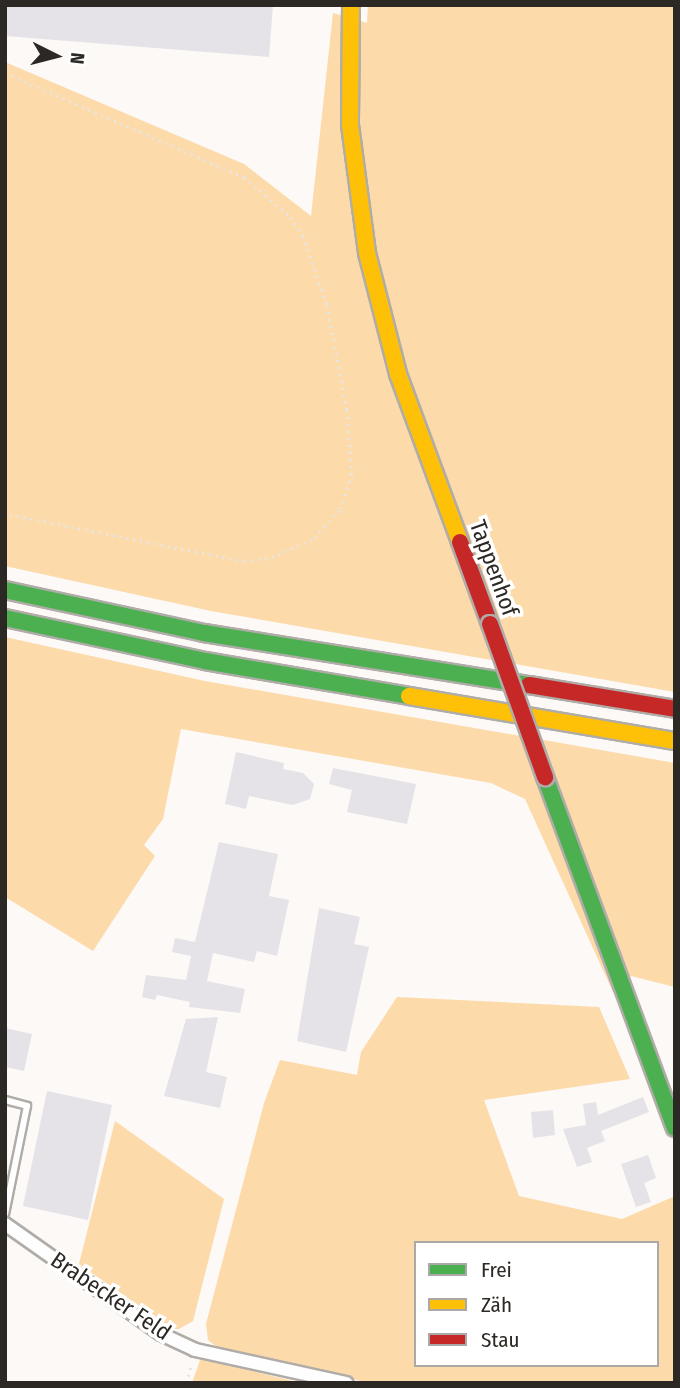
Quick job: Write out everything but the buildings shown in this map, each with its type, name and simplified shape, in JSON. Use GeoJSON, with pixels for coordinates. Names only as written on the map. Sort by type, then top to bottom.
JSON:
{"type":"FeatureCollection","features":[{"type":"Feature","properties":{"kind":"main road","name":"Tappenhof"},"geometry":{"type":"LineString","coordinates":[[351,5],[350,125],[367,253],[398,374],[675,1128]]}},
{"type":"Feature","properties":{"kind":"main road"},"geometry":{"type":"LineString","coordinates":[[5,590],[204,633],[675,709]]}},
{"type":"Feature","properties":{"kind":"main road"},"geometry":{"type":"LineString","coordinates":[[5,618],[205,661],[675,741]]}},
{"type":"Feature","properties":{"kind":"street","name":"Brabecker Feld"},"geometry":{"type":"LineString","coordinates":[[5,1224],[161,1334],[195,1350],[346,1383]]}},
{"type":"Feature","properties":{"kind":"lane"},"geometry":{"type":"LineString","coordinates":[[5,1100],[27,1106],[5,1214]]}},
{"type":"Feature","properties":{"kind":"path"},"geometry":{"type":"LineString","coordinates":[[5,73],[244,177],[291,217],[303,236],[327,305],[347,410],[352,474],[340,511],[313,540],[274,557],[245,562],[5,514]]}},
{"type":"Feature","properties":{"kind":"path"},"geometry":{"type":"LineString","coordinates":[[186,1383],[195,1350]]}},
{"type":"Feature","properties":{"kind":"shaded area"},"geometry":{"type":"Polygon","coordinates":[[[368,5],[675,5],[675,692],[211,611],[5,566],[5,62],[244,164],[311,216],[333,13],[367,23],[368,5]]]}},
{"type":"Feature","properties":{"kind":"shaded area"},"geometry":{"type":"Polygon","coordinates":[[[5,637],[205,681],[675,763],[675,987],[631,976],[613,992],[525,799],[491,783],[181,729],[163,819],[144,845],[155,856],[93,951],[5,897],[5,637]]]}},
{"type":"Feature","properties":{"kind":"shaded area"},"geometry":{"type":"Polygon","coordinates":[[[397,997],[599,1007],[630,1079],[484,1100],[519,1196],[622,1219],[675,1196],[675,1383],[369,1383],[218,1348],[208,1340],[206,1324],[264,1103],[280,1060],[357,1075],[361,1052],[397,997]]]}},
{"type":"Feature","properties":{"kind":"shaded area"},"geometry":{"type":"Polygon","coordinates":[[[115,1121],[224,1199],[193,1321],[179,1329],[171,1329],[79,1264],[115,1121]]]}},
{"type":"Feature","properties":{"kind":"shaded area"},"geometry":{"type":"Polygon","coordinates":[[[200,1360],[207,1360],[301,1383],[192,1383],[200,1360]]]}},
{"type":"Feature","properties":{"kind":"traffic: fast"},"geometry":{"type":"LineString","coordinates":[[5,590],[204,633],[529,685]]}},
{"type":"Feature","properties":{"kind":"traffic: fast"},"geometry":{"type":"LineString","coordinates":[[5,618],[205,661],[409,696]]}},
{"type":"Feature","properties":{"kind":"traffic: fast"},"geometry":{"type":"LineString","coordinates":[[545,777],[675,1128]]}},
{"type":"Feature","properties":{"kind":"traffic: slow"},"geometry":{"type":"LineString","coordinates":[[351,5],[350,125],[367,253],[398,374],[460,542]]}},
{"type":"Feature","properties":{"kind":"traffic: slow"},"geometry":{"type":"LineString","coordinates":[[409,696],[675,741]]}},
{"type":"Feature","properties":{"kind":"traffic: jam"},"geometry":{"type":"LineString","coordinates":[[460,542],[490,624]]}},
{"type":"Feature","properties":{"kind":"traffic: jam"},"geometry":{"type":"LineString","coordinates":[[490,624],[545,777]]}},
{"type":"Feature","properties":{"kind":"traffic: jam"},"geometry":{"type":"LineString","coordinates":[[529,685],[675,709]]}}]}
